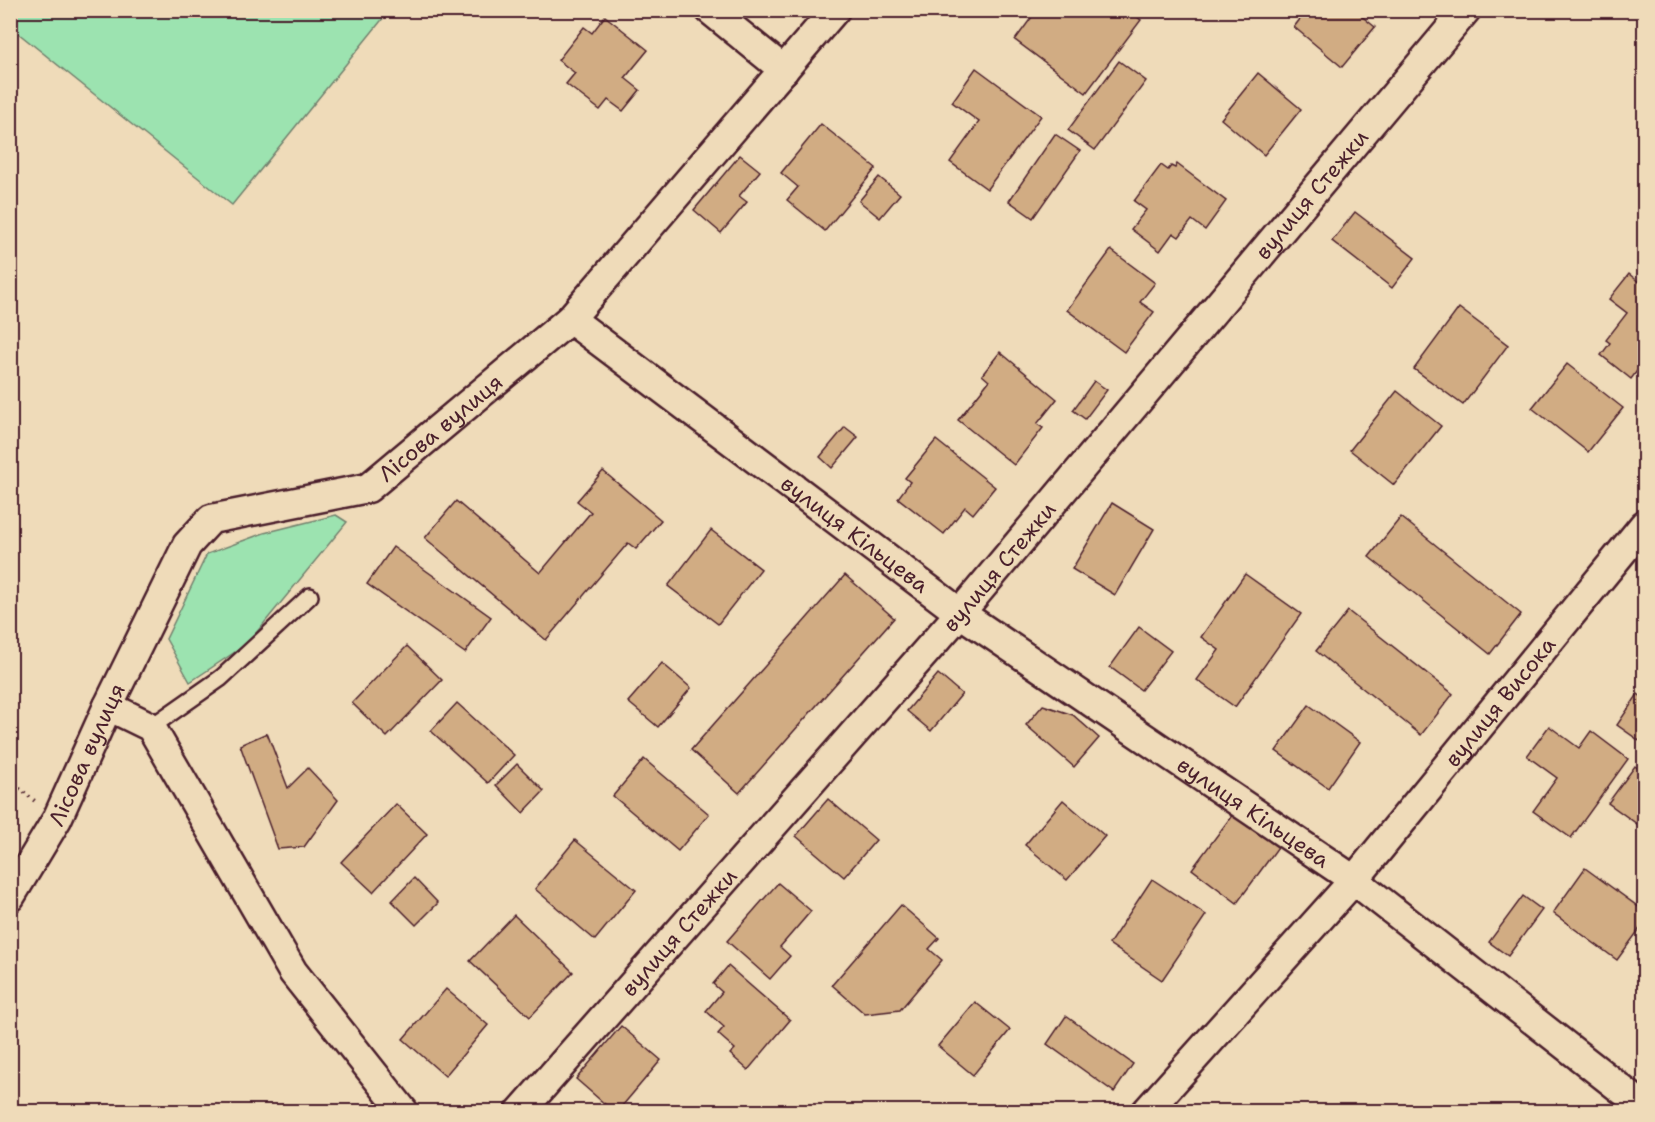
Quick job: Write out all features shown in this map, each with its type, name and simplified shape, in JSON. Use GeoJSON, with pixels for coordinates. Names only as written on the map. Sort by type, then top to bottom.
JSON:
{"type":"FeatureCollection","features":[{"type":"Feature","properties":{"kind":"street"},"geometry":{"type":"LineString","coordinates":[[711,10],[784,70]]}},
{"type":"Feature","properties":{"kind":"street","name":"Лісова вулиця"},"geometry":{"type":"LineString","coordinates":[[10,897],[57,819],[108,706],[187,545],[211,519],[368,489],[570,319],[835,10]]}},
{"type":"Feature","properties":{"kind":"street","name":"вулиця Стежки"},"geometry":{"type":"LineString","coordinates":[[520,1112],[960,614],[1466,10]]}},
{"type":"Feature","properties":{"kind":"street","name":"вулиця Кільцева"},"geometry":{"type":"LineString","coordinates":[[570,319],[960,614],[1354,880],[1644,1107]]}},
{"type":"Feature","properties":{"kind":"street","name":"вулиця Висока"},"geometry":{"type":"LineString","coordinates":[[1354,880],[1644,525]]}},
{"type":"Feature","properties":{"kind":"street"},"geometry":{"type":"LineString","coordinates":[[108,706],[151,727],[293,972],[404,1112]]}},
{"type":"Feature","properties":{"kind":"street","name":"вулиця Кільцева"},"geometry":{"type":"LineString","coordinates":[[1146,1112],[1354,880]]}},
{"type":"Feature","properties":{"kind":"lane"},"geometry":{"type":"LineString","coordinates":[[151,727],[221,678],[310,596]]}},
{"type":"Feature","properties":{"kind":"green space"},"geometry":{"type":"Polygon","coordinates":[[[11,10],[389,11],[232,205],[13,29],[11,31],[11,10]]]}},
{"type":"Feature","properties":{"kind":"green space"},"geometry":{"type":"Polygon","coordinates":[[[336,515],[347,522],[247,644],[190,682],[166,639],[207,554],[264,533],[336,515]]]}},
{"type":"Feature","properties":{"kind":"building"},"geometry":{"type":"Polygon","coordinates":[[[1037,10],[1128,10],[1141,20],[1086,93],[1015,40],[1037,10]]]}},
{"type":"Feature","properties":{"kind":"building"},"geometry":{"type":"Polygon","coordinates":[[[1307,10],[1354,10],[1375,27],[1342,67],[1294,27],[1307,10]]]}},
{"type":"Feature","properties":{"kind":"building"},"geometry":{"type":"Polygon","coordinates":[[[605,16],[648,50],[625,78],[640,90],[623,111],[608,100],[600,110],[566,84],[575,73],[558,60],[584,27],[592,33],[605,16]]]}},
{"type":"Feature","properties":{"kind":"building"},"geometry":{"type":"Polygon","coordinates":[[[1119,61],[1146,81],[1095,150],[1068,130],[1119,61]]]}},
{"type":"Feature","properties":{"kind":"building"},"geometry":{"type":"Polygon","coordinates":[[[976,68],[1041,116],[987,189],[950,162],[979,122],[952,102],[976,68]]]}},
{"type":"Feature","properties":{"kind":"building"},"geometry":{"type":"Polygon","coordinates":[[[1258,73],[1301,109],[1264,155],[1221,119],[1258,73]]]}},
{"type":"Feature","properties":{"kind":"building"},"geometry":{"type":"Polygon","coordinates":[[[821,124],[876,168],[825,231],[787,200],[798,187],[781,173],[821,124]]]}},
{"type":"Feature","properties":{"kind":"building"},"geometry":{"type":"Polygon","coordinates":[[[1055,134],[1080,151],[1033,218],[1009,201],[1055,134]]]}},
{"type":"Feature","properties":{"kind":"building"},"geometry":{"type":"Polygon","coordinates":[[[740,155],[760,171],[739,196],[747,202],[721,233],[694,210],[740,155]]]}},
{"type":"Feature","properties":{"kind":"building"},"geometry":{"type":"Polygon","coordinates":[[[1177,164],[1226,201],[1205,230],[1192,220],[1179,237],[1173,233],[1160,251],[1131,229],[1146,210],[1134,201],[1161,165],[1168,170],[1171,166],[1175,168],[1177,164]]]}},
{"type":"Feature","properties":{"kind":"building"},"geometry":{"type":"Polygon","coordinates":[[[879,177],[900,194],[880,218],[859,201],[879,177]]]}},
{"type":"Feature","properties":{"kind":"building"},"geometry":{"type":"Polygon","coordinates":[[[1355,212],[1415,258],[1392,288],[1332,241],[1355,212]]]}},
{"type":"Feature","properties":{"kind":"building"},"geometry":{"type":"Polygon","coordinates":[[[1111,250],[1155,283],[1140,302],[1154,312],[1124,352],[1067,310],[1111,250]]]}},
{"type":"Feature","properties":{"kind":"building"},"geometry":{"type":"Polygon","coordinates":[[[1629,274],[1644,286],[1644,371],[1640,367],[1631,379],[1601,355],[1610,343],[1606,340],[1627,313],[1609,299],[1629,274]]]}},
{"type":"Feature","properties":{"kind":"building"},"geometry":{"type":"Polygon","coordinates":[[[1459,308],[1508,345],[1463,405],[1414,369],[1459,308]]]}},
{"type":"Feature","properties":{"kind":"building"},"geometry":{"type":"Polygon","coordinates":[[[1000,352],[1057,399],[1037,424],[1043,428],[1014,465],[958,420],[989,381],[982,375],[1000,352]]]}},
{"type":"Feature","properties":{"kind":"building"},"geometry":{"type":"Polygon","coordinates":[[[1567,364],[1623,408],[1588,452],[1532,408],[1567,364]]]}},
{"type":"Feature","properties":{"kind":"building"},"geometry":{"type":"Polygon","coordinates":[[[1094,381],[1107,390],[1085,419],[1073,410],[1094,381]]]}},
{"type":"Feature","properties":{"kind":"building"},"geometry":{"type":"Polygon","coordinates":[[[1397,391],[1441,426],[1394,485],[1350,450],[1397,391]]]}},
{"type":"Feature","properties":{"kind":"building"},"geometry":{"type":"Polygon","coordinates":[[[845,427],[858,437],[832,468],[820,457],[845,427]]]}},
{"type":"Feature","properties":{"kind":"building"},"geometry":{"type":"Polygon","coordinates":[[[936,440],[995,487],[973,514],[965,507],[944,534],[898,498],[910,482],[905,478],[936,440]]]}},
{"type":"Feature","properties":{"kind":"building"},"geometry":{"type":"Polygon","coordinates":[[[603,471],[661,520],[636,549],[628,543],[546,640],[425,538],[456,501],[540,573],[591,512],[577,501],[603,471]]]}},
{"type":"Feature","properties":{"kind":"building"},"geometry":{"type":"Polygon","coordinates":[[[1112,503],[1154,529],[1115,595],[1072,569],[1112,503]]]}},
{"type":"Feature","properties":{"kind":"building"},"geometry":{"type":"Polygon","coordinates":[[[1401,517],[1521,614],[1490,654],[1369,557],[1401,517]]]}},
{"type":"Feature","properties":{"kind":"building"},"geometry":{"type":"Polygon","coordinates":[[[711,530],[761,569],[718,624],[668,586],[711,530]]]}},
{"type":"Feature","properties":{"kind":"building"},"geometry":{"type":"Polygon","coordinates":[[[393,547],[491,617],[465,653],[367,584],[393,547]]]}},
{"type":"Feature","properties":{"kind":"building"},"geometry":{"type":"Polygon","coordinates":[[[1245,574],[1301,614],[1235,707],[1197,680],[1219,650],[1201,637],[1245,574]]]}},
{"type":"Feature","properties":{"kind":"building"},"geometry":{"type":"Polygon","coordinates":[[[845,575],[894,618],[739,793],[691,750],[845,575]]]}},
{"type":"Feature","properties":{"kind":"building"},"geometry":{"type":"Polygon","coordinates":[[[1348,611],[1453,694],[1421,735],[1316,651],[1348,611]]]}},
{"type":"Feature","properties":{"kind":"building"},"geometry":{"type":"Polygon","coordinates":[[[1139,627],[1171,651],[1141,690],[1110,667],[1139,627]]]}},
{"type":"Feature","properties":{"kind":"building"},"geometry":{"type":"Polygon","coordinates":[[[407,646],[442,680],[387,737],[352,703],[407,646]]]}},
{"type":"Feature","properties":{"kind":"building"},"geometry":{"type":"Polygon","coordinates":[[[662,663],[691,688],[658,727],[628,702],[662,663]]]}},
{"type":"Feature","properties":{"kind":"building"},"geometry":{"type":"Polygon","coordinates":[[[938,674],[962,694],[931,731],[907,711],[938,674]]]}},
{"type":"Feature","properties":{"kind":"building"},"geometry":{"type":"Polygon","coordinates":[[[1638,694],[1644,699],[1644,744],[1617,725],[1638,694]]]}},
{"type":"Feature","properties":{"kind":"building"},"geometry":{"type":"Polygon","coordinates":[[[457,703],[514,755],[488,783],[431,731],[457,703]]]}},
{"type":"Feature","properties":{"kind":"building"},"geometry":{"type":"Polygon","coordinates":[[[1043,705],[1073,715],[1099,738],[1074,767],[1026,725],[1043,705]]]}},
{"type":"Feature","properties":{"kind":"building"},"geometry":{"type":"Polygon","coordinates":[[[1309,705],[1360,742],[1328,788],[1276,751],[1309,705]]]}},
{"type":"Feature","properties":{"kind":"building"},"geometry":{"type":"Polygon","coordinates":[[[1549,726],[1579,748],[1591,731],[1628,759],[1571,838],[1533,811],[1557,778],[1527,756],[1549,726]]]}},
{"type":"Feature","properties":{"kind":"building"},"geometry":{"type":"Polygon","coordinates":[[[267,733],[288,788],[308,768],[338,800],[304,847],[278,849],[240,745],[267,733]]]}},
{"type":"Feature","properties":{"kind":"building"},"geometry":{"type":"Polygon","coordinates":[[[644,759],[709,814],[678,851],[613,796],[644,759]]]}},
{"type":"Feature","properties":{"kind":"building"},"geometry":{"type":"Polygon","coordinates":[[[517,764],[544,791],[523,813],[496,785],[517,764]]]}},
{"type":"Feature","properties":{"kind":"building"},"geometry":{"type":"Polygon","coordinates":[[[1635,766],[1644,773],[1644,829],[1608,803],[1635,766]]]}},
{"type":"Feature","properties":{"kind":"building"},"geometry":{"type":"Polygon","coordinates":[[[828,799],[876,840],[844,877],[796,836],[828,799]]]}},
{"type":"Feature","properties":{"kind":"building"},"geometry":{"type":"Polygon","coordinates":[[[1063,800],[1105,836],[1067,880],[1025,845],[1063,800]]]}},
{"type":"Feature","properties":{"kind":"building"},"geometry":{"type":"Polygon","coordinates":[[[396,804],[427,834],[373,892],[341,862],[396,804]]]}},
{"type":"Feature","properties":{"kind":"building"},"geometry":{"type":"Polygon","coordinates":[[[1233,814],[1278,847],[1237,903],[1192,869],[1233,814]]]}},
{"type":"Feature","properties":{"kind":"building"},"geometry":{"type":"Polygon","coordinates":[[[575,840],[636,890],[595,940],[535,889],[575,840]]]}},
{"type":"Feature","properties":{"kind":"building"},"geometry":{"type":"Polygon","coordinates":[[[1585,868],[1644,911],[1644,923],[1617,960],[1553,913],[1585,868]]]}},
{"type":"Feature","properties":{"kind":"building"},"geometry":{"type":"Polygon","coordinates":[[[414,878],[438,903],[416,925],[392,901],[414,878]]]}},
{"type":"Feature","properties":{"kind":"building"},"geometry":{"type":"Polygon","coordinates":[[[1152,879],[1206,915],[1162,980],[1109,944],[1152,879]]]}},
{"type":"Feature","properties":{"kind":"building"},"geometry":{"type":"Polygon","coordinates":[[[778,883],[811,911],[780,947],[790,956],[770,979],[727,941],[778,883]]]}},
{"type":"Feature","properties":{"kind":"building"},"geometry":{"type":"Polygon","coordinates":[[[1523,896],[1542,910],[1508,956],[1489,942],[1523,896]]]}},
{"type":"Feature","properties":{"kind":"building"},"geometry":{"type":"Polygon","coordinates":[[[901,905],[939,938],[929,949],[942,960],[900,1010],[865,1014],[832,985],[901,905]]]}},
{"type":"Feature","properties":{"kind":"building"},"geometry":{"type":"Polygon","coordinates":[[[514,915],[573,972],[530,1017],[470,961],[514,915]]]}},
{"type":"Feature","properties":{"kind":"building"},"geometry":{"type":"Polygon","coordinates":[[[728,966],[790,1020],[748,1070],[730,1054],[735,1049],[718,1034],[724,1027],[706,1011],[722,992],[713,984],[728,966]]]}},
{"type":"Feature","properties":{"kind":"building"},"geometry":{"type":"Polygon","coordinates":[[[446,989],[488,1025],[445,1076],[403,1039],[446,989]]]}},
{"type":"Feature","properties":{"kind":"building"},"geometry":{"type":"Polygon","coordinates":[[[975,1002],[1010,1030],[973,1075],[938,1046],[975,1002]]]}},
{"type":"Feature","properties":{"kind":"building"},"geometry":{"type":"Polygon","coordinates":[[[1066,1016],[1133,1064],[1114,1092],[1047,1044],[1066,1016]]]}},
{"type":"Feature","properties":{"kind":"building"},"geometry":{"type":"Polygon","coordinates":[[[621,1026],[661,1060],[617,1112],[614,1112],[576,1079],[621,1026]]]}}]}
